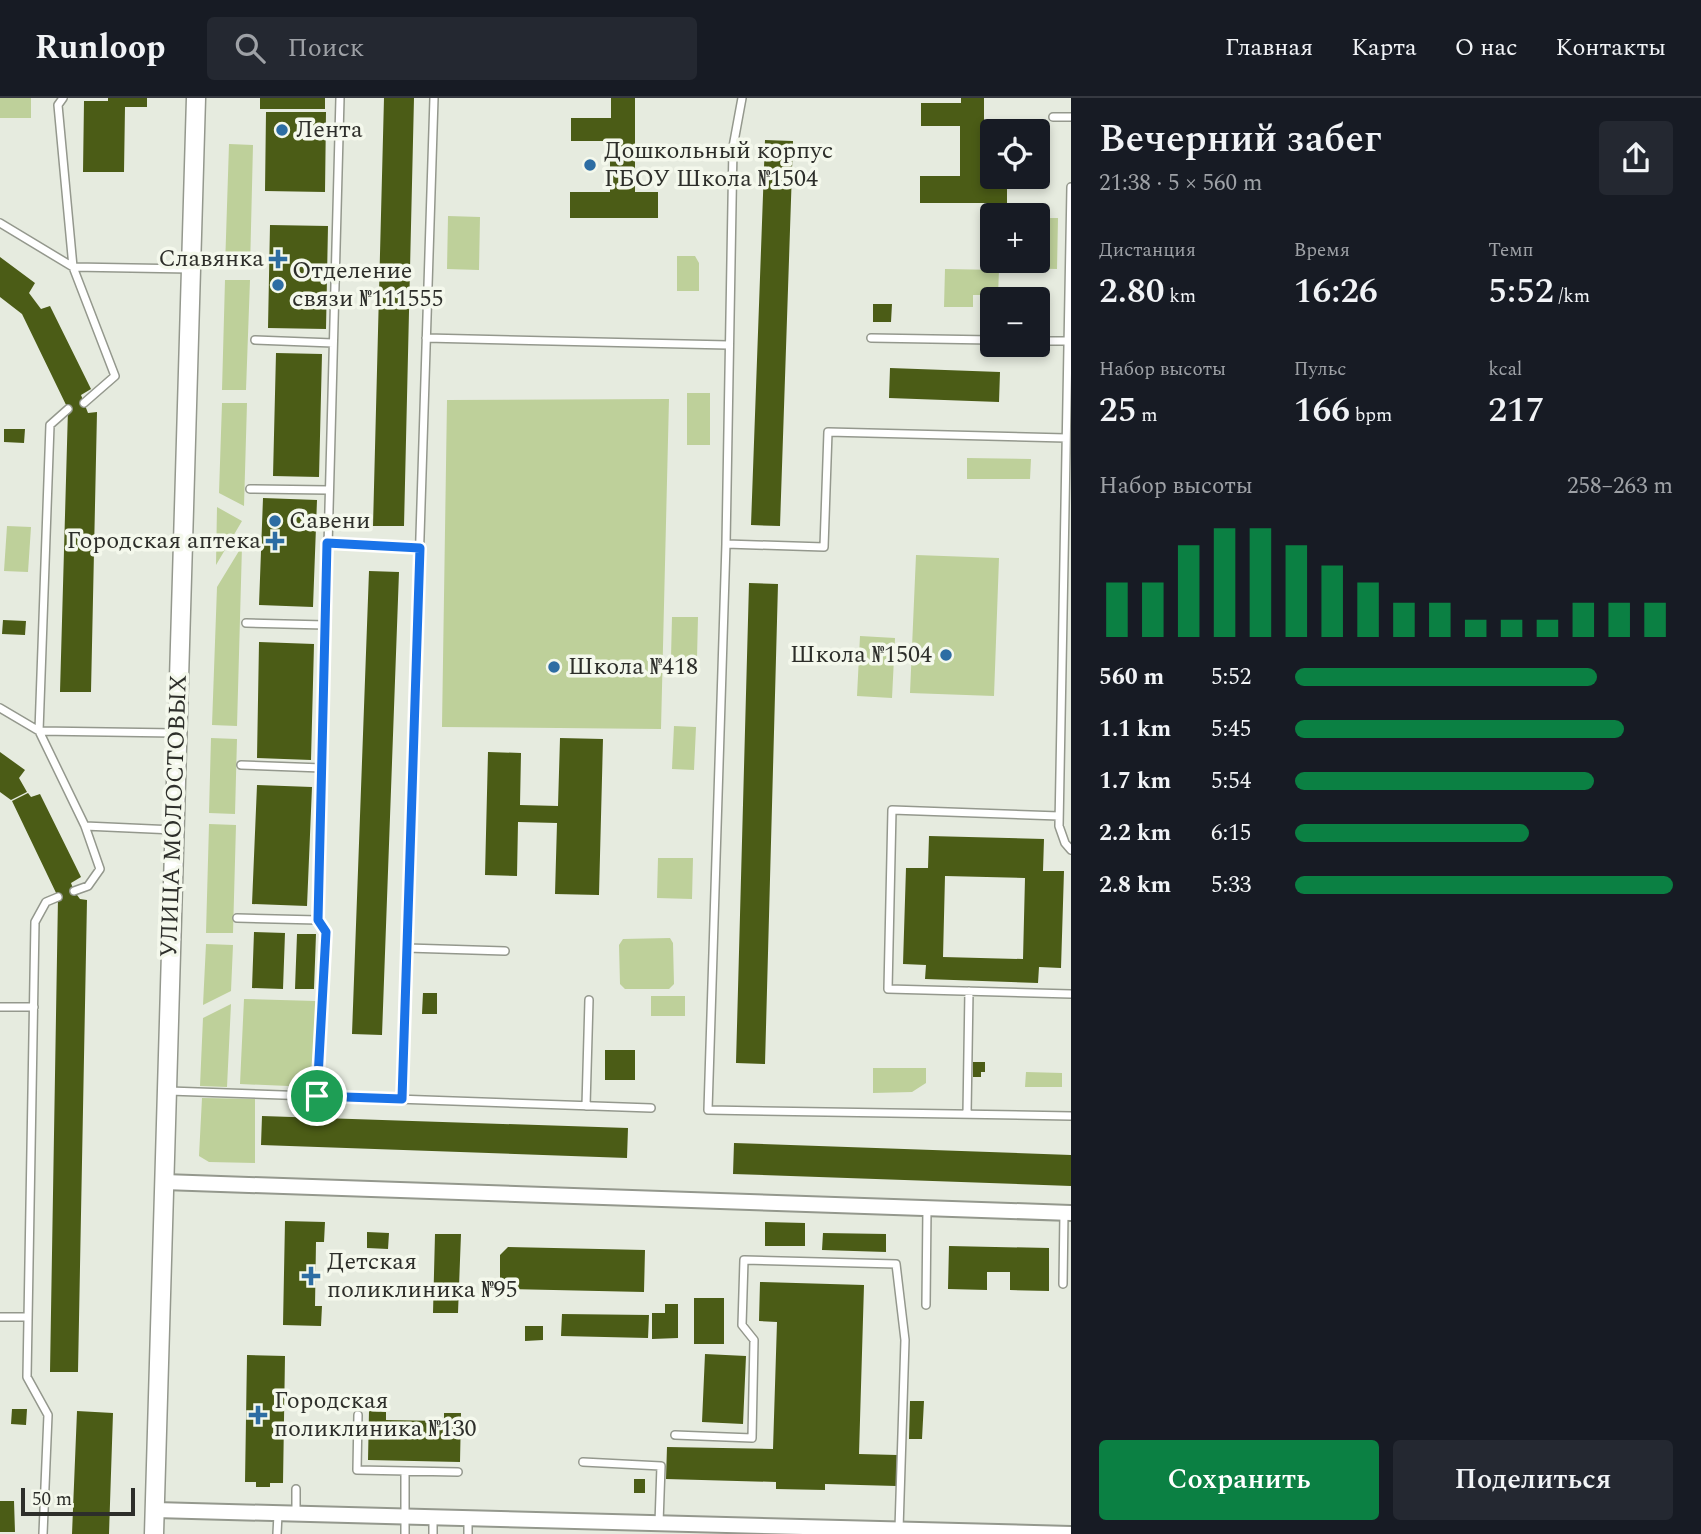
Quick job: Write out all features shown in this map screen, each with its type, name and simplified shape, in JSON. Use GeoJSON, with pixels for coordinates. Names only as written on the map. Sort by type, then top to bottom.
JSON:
{"type":"FeatureCollection","features":[{"type":"Feature","properties":{"kind":"street","name":"УЛИЦА МОЛОСТОВЫХ"},"geometry":{"type":"LineString","coordinates":[[154,1534],[196,98]]}},
{"type":"Feature","properties":{"kind":"street"},"geometry":{"type":"LineString","coordinates":[[164,1182],[1068,1213]]}},
{"type":"Feature","properties":{"kind":"street"},"geometry":{"type":"LineString","coordinates":[[155,1510],[468,1518],[564,1527],[659,1523],[712,1529],[900,1529],[1071,1534]]}},
{"type":"Feature","properties":{"kind":"lane"},"geometry":{"type":"LineString","coordinates":[[62,98],[58,105],[72,267],[115,376],[84,403]]}},
{"type":"Feature","properties":{"kind":"lane"},"geometry":{"type":"LineString","coordinates":[[317,1096],[326,932],[318,920],[340,98]]}},
{"type":"Feature","properties":{"kind":"lane"},"geometry":{"type":"LineString","coordinates":[[402,1099],[434,98]]}},
{"type":"Feature","properties":{"kind":"lane"},"geometry":{"type":"LineString","coordinates":[[742,98],[733,147],[726,544],[708,1110],[1071,1116]]}},
{"type":"Feature","properties":{"kind":"lane"},"geometry":{"type":"LineString","coordinates":[[1053,117],[1071,117]]}},
{"type":"Feature","properties":{"kind":"lane"},"geometry":{"type":"LineString","coordinates":[[1071,187],[1059,816],[1059,826],[1065,843],[1071,850]]}},
{"type":"Feature","properties":{"kind":"lane"},"geometry":{"type":"LineString","coordinates":[[0,223],[72,267],[190,268]]}},
{"type":"Feature","properties":{"kind":"lane"},"geometry":{"type":"LineString","coordinates":[[426,338],[728,345]]}},
{"type":"Feature","properties":{"kind":"lane"},"geometry":{"type":"LineString","coordinates":[[871,338],[980,340]]}},
{"type":"Feature","properties":{"kind":"lane"},"geometry":{"type":"LineString","coordinates":[[255,340],[333,343]]}},
{"type":"Feature","properties":{"kind":"lane"},"geometry":{"type":"LineString","coordinates":[[1050,341],[1069,341]]}},
{"type":"Feature","properties":{"kind":"lane"},"geometry":{"type":"LineString","coordinates":[[68,409],[50,425],[39,731],[85,827],[100,869],[88,886],[74,891]]}},
{"type":"Feature","properties":{"kind":"lane"},"geometry":{"type":"LineString","coordinates":[[726,544],[824,547],[828,432],[1066,438]]}},
{"type":"Feature","properties":{"kind":"lane"},"geometry":{"type":"LineString","coordinates":[[250,489],[328,490]]}},
{"type":"Feature","properties":{"kind":"lane"},"geometry":{"type":"LineString","coordinates":[[327,543],[420,548]]}},
{"type":"Feature","properties":{"kind":"lane"},"geometry":{"type":"LineString","coordinates":[[246,623],[325,625]]}},
{"type":"Feature","properties":{"kind":"lane"},"geometry":{"type":"LineString","coordinates":[[0,708],[39,731],[176,733]]}},
{"type":"Feature","properties":{"kind":"lane"},"geometry":{"type":"LineString","coordinates":[[242,765],[322,768]]}},
{"type":"Feature","properties":{"kind":"lane"},"geometry":{"type":"LineString","coordinates":[[1059,816],[892,810],[888,989],[1071,994]]}},
{"type":"Feature","properties":{"kind":"lane"},"geometry":{"type":"LineString","coordinates":[[85,827],[174,830]]}},
{"type":"Feature","properties":{"kind":"lane"},"geometry":{"type":"LineString","coordinates":[[43,1534],[48,1415],[27,1377],[35,922],[46,902],[58,897]]}},
{"type":"Feature","properties":{"kind":"lane"},"geometry":{"type":"LineString","coordinates":[[237,918],[318,920]]}},
{"type":"Feature","properties":{"kind":"lane"},"geometry":{"type":"LineString","coordinates":[[407,948],[505,951]]}},
{"type":"Feature","properties":{"kind":"lane"},"geometry":{"type":"LineString","coordinates":[[967,1114],[969,991]]}},
{"type":"Feature","properties":{"kind":"lane"},"geometry":{"type":"LineString","coordinates":[[586,1106],[589,1000]]}},
{"type":"Feature","properties":{"kind":"lane"},"geometry":{"type":"LineString","coordinates":[[0,1007],[34,1007]]}},
{"type":"Feature","properties":{"kind":"lane"},"geometry":{"type":"LineString","coordinates":[[167,1091],[651,1108]]}},
{"type":"Feature","properties":{"kind":"lane"},"geometry":{"type":"LineString","coordinates":[[926,1305],[927,1208]]}},
{"type":"Feature","properties":{"kind":"lane"},"geometry":{"type":"LineString","coordinates":[[1063,1284],[1068,1213]]}},
{"type":"Feature","properties":{"kind":"lane"},"geometry":{"type":"LineString","coordinates":[[675,1435],[752,1438],[754,1340],[742,1325],[744,1261],[896,1264],[905,1340],[900,1529]]}},
{"type":"Feature","properties":{"kind":"lane"},"geometry":{"type":"LineString","coordinates":[[0,1317],[28,1317]]}},
{"type":"Feature","properties":{"kind":"lane"},"geometry":{"type":"LineString","coordinates":[[358,1415],[357,1470],[458,1472]]}},
{"type":"Feature","properties":{"kind":"lane"},"geometry":{"type":"LineString","coordinates":[[583,1462],[660,1466],[659,1523]]}},
{"type":"Feature","properties":{"kind":"lane"},"geometry":{"type":"LineString","coordinates":[[405,1471],[405,1534]]}},
{"type":"Feature","properties":{"kind":"lane"},"geometry":{"type":"LineString","coordinates":[[296,1489],[296,1514]]}},
{"type":"Feature","properties":{"kind":"lane"},"geometry":{"type":"LineString","coordinates":[[277,1534],[278,1513]]}},
{"type":"Feature","properties":{"kind":"lane"},"geometry":{"type":"LineString","coordinates":[[433,1517],[433,1534]]}},
{"type":"Feature","properties":{"kind":"lane"},"geometry":{"type":"LineString","coordinates":[[468,1518],[468,1534]]}},
{"type":"Feature","properties":{"kind":"green space"},"geometry":{"type":"Polygon","coordinates":[[[0,98],[31,98],[31,118],[0,118],[0,98]]]}},
{"type":"Feature","properties":{"kind":"green space"},"geometry":{"type":"Polygon","coordinates":[[[229,144],[253,145],[250,269],[225,268],[229,144]]]}},
{"type":"Feature","properties":{"kind":"green space"},"geometry":{"type":"Polygon","coordinates":[[[448,216],[480,217],[479,270],[447,269],[448,216]]]}},
{"type":"Feature","properties":{"kind":"green space"},"geometry":{"type":"Polygon","coordinates":[[[1050,218],[1058,218],[1057,269],[1050,269],[1050,218]]]}},
{"type":"Feature","properties":{"kind":"green space"},"geometry":{"type":"Polygon","coordinates":[[[677,256],[695,256],[699,263],[699,291],[677,291],[677,256]]]}},
{"type":"Feature","properties":{"kind":"green space"},"geometry":{"type":"Polygon","coordinates":[[[945,269],[999,273],[998,287],[980,287],[980,295],[973,295],[973,307],[944,307],[945,269]]]}},
{"type":"Feature","properties":{"kind":"green space"},"geometry":{"type":"Polygon","coordinates":[[[225,280],[250,280],[246,390],[222,390],[225,280]]]}},
{"type":"Feature","properties":{"kind":"green space"},"geometry":{"type":"Polygon","coordinates":[[[687,393],[710,393],[710,445],[687,445],[687,393]]]}},
{"type":"Feature","properties":{"kind":"green space","name":"Школа №418"},"geometry":{"type":"Polygon","coordinates":[[[669,399],[661,729],[442,727],[447,400],[669,399]]]}},
{"type":"Feature","properties":{"kind":"green space"},"geometry":{"type":"Polygon","coordinates":[[[222,403],[247,403],[244,506],[219,493],[222,403]]]}},
{"type":"Feature","properties":{"kind":"green space"},"geometry":{"type":"Polygon","coordinates":[[[967,458],[1031,459],[1030,479],[967,479],[967,458]]]}},
{"type":"Feature","properties":{"kind":"green space"},"geometry":{"type":"Polygon","coordinates":[[[217,507],[242,521],[216,565],[217,507]]]}},
{"type":"Feature","properties":{"kind":"green space"},"geometry":{"type":"Polygon","coordinates":[[[7,526],[31,527],[28,572],[4,571],[7,526]]]}},
{"type":"Feature","properties":{"kind":"green space"},"geometry":{"type":"Polygon","coordinates":[[[242,546],[237,726],[212,725],[217,587],[242,546]]]}},
{"type":"Feature","properties":{"kind":"green space"},"geometry":{"type":"Polygon","coordinates":[[[916,555],[999,558],[994,696],[910,693],[916,555]]]}},
{"type":"Feature","properties":{"kind":"green space"},"geometry":{"type":"Polygon","coordinates":[[[672,617],[698,617],[697,658],[671,657],[672,617]]]}},
{"type":"Feature","properties":{"kind":"green space"},"geometry":{"type":"Polygon","coordinates":[[[860,636],[895,638],[892,698],[857,696],[860,636]]]}},
{"type":"Feature","properties":{"kind":"green space"},"geometry":{"type":"Polygon","coordinates":[[[674,726],[696,727],[694,770],[672,769],[674,726]]]}},
{"type":"Feature","properties":{"kind":"green space"},"geometry":{"type":"Polygon","coordinates":[[[211,738],[237,739],[235,814],[209,813],[211,738]]]}},
{"type":"Feature","properties":{"kind":"green space"},"geometry":{"type":"Polygon","coordinates":[[[209,824],[236,825],[233,933],[206,933],[209,824]]]}},
{"type":"Feature","properties":{"kind":"green space"},"geometry":{"type":"Polygon","coordinates":[[[658,858],[693,858],[692,899],[657,898],[658,858]]]}},
{"type":"Feature","properties":{"kind":"green space"},"geometry":{"type":"Polygon","coordinates":[[[670,938],[673,943],[674,984],[669,989],[625,989],[620,984],[619,945],[623,939],[670,938]]]}},
{"type":"Feature","properties":{"kind":"green space"},"geometry":{"type":"Polygon","coordinates":[[[206,944],[233,945],[231,991],[203,1005],[206,944]]]}},
{"type":"Feature","properties":{"kind":"green space"},"geometry":{"type":"Polygon","coordinates":[[[651,996],[685,996],[685,1016],[651,1016],[651,996]]]}},
{"type":"Feature","properties":{"kind":"green space"},"geometry":{"type":"Polygon","coordinates":[[[244,999],[316,1001],[311,1087],[240,1084],[244,999]]]}},
{"type":"Feature","properties":{"kind":"green space"},"geometry":{"type":"Polygon","coordinates":[[[231,1004],[227,1087],[200,1086],[203,1018],[231,1004]]]}},
{"type":"Feature","properties":{"kind":"green space"},"geometry":{"type":"Polygon","coordinates":[[[873,1068],[926,1068],[926,1083],[912,1092],[873,1093],[873,1068]]]}},
{"type":"Feature","properties":{"kind":"green space"},"geometry":{"type":"Polygon","coordinates":[[[1026,1072],[1062,1073],[1062,1087],[1025,1087],[1026,1072]]]}},
{"type":"Feature","properties":{"kind":"green space"},"geometry":{"type":"Polygon","coordinates":[[[202,1098],[255,1099],[255,1163],[209,1162],[199,1156],[202,1098]]]}},
{"type":"Feature","properties":{"kind":"building"},"geometry":{"type":"Polygon","coordinates":[[[108,98],[147,98],[147,107],[125,107],[124,172],[83,172],[84,101],[108,101],[108,98]]]}},
{"type":"Feature","properties":{"kind":"building"},"geometry":{"type":"Polygon","coordinates":[[[260,98],[325,98],[325,109],[260,109],[260,98]]]}},
{"type":"Feature","properties":{"kind":"building"},"geometry":{"type":"Polygon","coordinates":[[[384,98],[414,98],[404,526],[373,526],[384,98]]]}},
{"type":"Feature","properties":{"kind":"building"},"geometry":{"type":"Polygon","coordinates":[[[611,98],[635,98],[635,192],[658,192],[658,218],[570,218],[570,192],[610,192],[610,141],[571,141],[571,118],[611,118],[611,98]]]}},
{"type":"Feature","properties":{"kind":"building"},"geometry":{"type":"Polygon","coordinates":[[[961,98],[984,98],[984,119],[980,119],[980,189],[1007,189],[1007,203],[920,203],[920,176],[960,176],[960,126],[921,126],[921,103],[961,103],[961,98]]]}},
{"type":"Feature","properties":{"kind":"building"},"geometry":{"type":"Polygon","coordinates":[[[266,112],[326,112],[325,192],[265,191],[266,112]]]}},
{"type":"Feature","properties":{"kind":"building"},"geometry":{"type":"Polygon","coordinates":[[[765,140],[793,141],[780,526],[751,525],[765,140]]]}},
{"type":"Feature","properties":{"kind":"building"},"geometry":{"type":"Polygon","coordinates":[[[270,225],[328,226],[326,329],[268,328],[270,225]]]}},
{"type":"Feature","properties":{"kind":"building"},"geometry":{"type":"Polygon","coordinates":[[[0,257],[35,283],[29,293],[41,309],[50,306],[91,389],[81,395],[88,413],[97,412],[91,692],[60,692],[68,409],[22,314],[0,297],[0,257]]]}},
{"type":"Feature","properties":{"kind":"building"},"geometry":{"type":"Polygon","coordinates":[[[873,304],[892,304],[891,322],[873,322],[873,304]]]}},
{"type":"Feature","properties":{"kind":"building"},"geometry":{"type":"Polygon","coordinates":[[[276,353],[322,354],[319,477],[273,476],[276,353]]]}},
{"type":"Feature","properties":{"kind":"building"},"geometry":{"type":"Polygon","coordinates":[[[890,368],[1000,372],[999,402],[889,398],[890,368]]]}},
{"type":"Feature","properties":{"kind":"building"},"geometry":{"type":"Polygon","coordinates":[[[4,429],[25,429],[24,443],[4,442],[4,429]]]}},
{"type":"Feature","properties":{"kind":"building"},"geometry":{"type":"Polygon","coordinates":[[[263,498],[317,500],[313,607],[259,605],[263,498]]]}},
{"type":"Feature","properties":{"kind":"building"},"geometry":{"type":"Polygon","coordinates":[[[369,571],[399,572],[382,1035],[352,1034],[369,571]]]}},
{"type":"Feature","properties":{"kind":"building"},"geometry":{"type":"Polygon","coordinates":[[[749,583],[778,584],[765,1064],[736,1063],[749,583]]]}},
{"type":"Feature","properties":{"kind":"building"},"geometry":{"type":"Polygon","coordinates":[[[3,620],[26,621],[25,635],[2,634],[3,620]]]}},
{"type":"Feature","properties":{"kind":"building"},"geometry":{"type":"Polygon","coordinates":[[[259,642],[314,644],[311,760],[257,758],[259,642]]]}},
{"type":"Feature","properties":{"kind":"building"},"geometry":{"type":"Polygon","coordinates":[[[560,738],[603,739],[599,895],[555,894],[557,823],[518,822],[517,876],[485,875],[488,752],[521,753],[520,805],[558,806],[560,738]]]}},
{"type":"Feature","properties":{"kind":"building"},"geometry":{"type":"Polygon","coordinates":[[[0,752],[25,770],[19,778],[27,792],[11,800],[0,792],[0,752]]]}},
{"type":"Feature","properties":{"kind":"building"},"geometry":{"type":"Polygon","coordinates":[[[257,785],[312,787],[307,906],[252,904],[257,785]]]}},
{"type":"Feature","properties":{"kind":"building"},"geometry":{"type":"Polygon","coordinates":[[[28,793],[31,797],[40,794],[81,877],[71,883],[74,891],[80,899],[87,900],[78,1372],[50,1372],[58,897],[12,801],[28,793]]]}},
{"type":"Feature","properties":{"kind":"building"},"geometry":{"type":"Polygon","coordinates":[[[929,836],[1044,839],[1043,871],[1064,871],[1061,968],[1039,967],[1038,983],[925,979],[926,965],[903,964],[906,868],[928,868],[929,836]],[[945,876],[943,957],[1023,959],[1025,878],[945,876]]]}},
{"type":"Feature","properties":{"kind":"building"},"geometry":{"type":"Polygon","coordinates":[[[254,932],[285,933],[283,989],[252,988],[254,932]]]}},
{"type":"Feature","properties":{"kind":"building"},"geometry":{"type":"Polygon","coordinates":[[[297,934],[316,934],[314,989],[295,989],[297,934]]]}},
{"type":"Feature","properties":{"kind":"building"},"geometry":{"type":"Polygon","coordinates":[[[423,993],[437,993],[437,1014],[422,1014],[423,993]]]}},
{"type":"Feature","properties":{"kind":"building"},"geometry":{"type":"Polygon","coordinates":[[[605,1050],[635,1050],[635,1080],[605,1080],[605,1050]]]}},
{"type":"Feature","properties":{"kind":"building"},"geometry":{"type":"Polygon","coordinates":[[[973,1062],[985,1062],[985,1072],[981,1072],[981,1077],[973,1077],[973,1062]]]}},
{"type":"Feature","properties":{"kind":"building"},"geometry":{"type":"Polygon","coordinates":[[[262,1116],[628,1128],[627,1158],[261,1145],[262,1116]]]}},
{"type":"Feature","properties":{"kind":"building"},"geometry":{"type":"Polygon","coordinates":[[[734,1143],[1071,1155],[1071,1186],[733,1174],[734,1143]]]}},
{"type":"Feature","properties":{"kind":"building"},"geometry":{"type":"Polygon","coordinates":[[[285,1221],[325,1222],[324,1242],[316,1242],[315,1306],[322,1306],[321,1326],[283,1325],[285,1221]]]}},
{"type":"Feature","properties":{"kind":"building"},"geometry":{"type":"Polygon","coordinates":[[[765,1222],[805,1223],[805,1246],[765,1246],[765,1222]]]}},
{"type":"Feature","properties":{"kind":"building"},"geometry":{"type":"Polygon","coordinates":[[[367,1232],[389,1233],[388,1249],[367,1248],[367,1232]]]}},
{"type":"Feature","properties":{"kind":"building"},"geometry":{"type":"Polygon","coordinates":[[[823,1233],[886,1234],[886,1252],[822,1250],[823,1233]]]}},
{"type":"Feature","properties":{"kind":"building"},"geometry":{"type":"Polygon","coordinates":[[[435,1234],[461,1234],[458,1313],[433,1313],[435,1234]]]}},
{"type":"Feature","properties":{"kind":"building"},"geometry":{"type":"Polygon","coordinates":[[[949,1246],[1049,1248],[1049,1291],[1010,1290],[1010,1272],[987,1272],[987,1290],[948,1289],[949,1246]]]}},
{"type":"Feature","properties":{"kind":"building"},"geometry":{"type":"Polygon","coordinates":[[[508,1247],[645,1250],[644,1292],[507,1289],[500,1279],[500,1255],[508,1247]]]}},
{"type":"Feature","properties":{"kind":"building"},"geometry":{"type":"Polygon","coordinates":[[[760,1282],[864,1285],[859,1454],[897,1455],[896,1486],[825,1484],[825,1490],[776,1489],[776,1482],[666,1479],[667,1447],[773,1449],[777,1322],[759,1321],[760,1282]]]}},
{"type":"Feature","properties":{"kind":"building"},"geometry":{"type":"Polygon","coordinates":[[[694,1298],[724,1298],[724,1344],[694,1344],[694,1298]]]}},
{"type":"Feature","properties":{"kind":"building"},"geometry":{"type":"Polygon","coordinates":[[[665,1304],[678,1304],[678,1338],[652,1339],[652,1313],[665,1313],[665,1304]]]}},
{"type":"Feature","properties":{"kind":"building"},"geometry":{"type":"Polygon","coordinates":[[[562,1314],[649,1315],[648,1338],[561,1336],[562,1314]]]}},
{"type":"Feature","properties":{"kind":"building"},"geometry":{"type":"Polygon","coordinates":[[[525,1326],[543,1326],[543,1340],[525,1341],[525,1326]]]}},
{"type":"Feature","properties":{"kind":"building"},"geometry":{"type":"Polygon","coordinates":[[[705,1354],[746,1356],[743,1424],[702,1422],[705,1354]]]}},
{"type":"Feature","properties":{"kind":"building"},"geometry":{"type":"Polygon","coordinates":[[[247,1355],[285,1356],[283,1483],[270,1483],[270,1487],[256,1487],[256,1482],[245,1482],[247,1355]]]}},
{"type":"Feature","properties":{"kind":"building"},"geometry":{"type":"Polygon","coordinates":[[[910,1401],[924,1401],[922,1439],[909,1439],[910,1401]]]}},
{"type":"Feature","properties":{"kind":"building"},"geometry":{"type":"Polygon","coordinates":[[[12,1409],[27,1409],[26,1425],[11,1424],[12,1409]]]}},
{"type":"Feature","properties":{"kind":"building"},"geometry":{"type":"Polygon","coordinates":[[[77,1411],[113,1413],[109,1534],[72,1534],[77,1411]]]}},
{"type":"Feature","properties":{"kind":"building"},"geometry":{"type":"Polygon","coordinates":[[[369,1411],[386,1412],[386,1420],[444,1421],[444,1413],[461,1413],[460,1462],[368,1460],[369,1411]]]}},
{"type":"Feature","properties":{"kind":"building"},"geometry":{"type":"Polygon","coordinates":[[[634,1479],[645,1479],[645,1493],[634,1493],[634,1479]]]}},
{"type":"Feature","properties":{"kind":"building"},"geometry":{"type":"Polygon","coordinates":[[[0,1501],[14,1501],[15,1532],[0,1532],[0,1501]]]}},
{"type":"Feature","properties":{"kind":"place","name":"Лента"},"geometry":{"type":"Point","coordinates":[282,130]}},
{"type":"Feature","properties":{"kind":"place","name":"Дошкольный корпус ГБОУ Школа №1504"},"geometry":{"type":"Point","coordinates":[590,165]}},
{"type":"Feature","properties":{"kind":"place","name":"Славянка"},"geometry":{"type":"Point","coordinates":[278,259]}},
{"type":"Feature","properties":{"kind":"place","name":"Отделение связи №111555"},"geometry":{"type":"Point","coordinates":[278,285]}},
{"type":"Feature","properties":{"kind":"place","name":"Савени"},"geometry":{"type":"Point","coordinates":[275,521]}},
{"type":"Feature","properties":{"kind":"place","name":"Городская аптека"},"geometry":{"type":"Point","coordinates":[275,541]}},
{"type":"Feature","properties":{"kind":"place","name":"Школа №1504"},"geometry":{"type":"Point","coordinates":[946,655]}},
{"type":"Feature","properties":{"kind":"place","name":"Школа №418"},"geometry":{"type":"Point","coordinates":[554,667]}},
{"type":"Feature","properties":{"kind":"place","name":"Детская поликлиника №95"},"geometry":{"type":"Point","coordinates":[311,1276]}},
{"type":"Feature","properties":{"kind":"place","name":"Городская поликлиника №130"},"geometry":{"type":"Point","coordinates":[258,1415]}},
{"type":"Feature","properties":{"kind":"route"},"geometry":{"type":"LineString","coordinates":[[327,543],[420,548],[402,1099],[317,1096],[326,932],[318,920],[327,543]]}}]}
